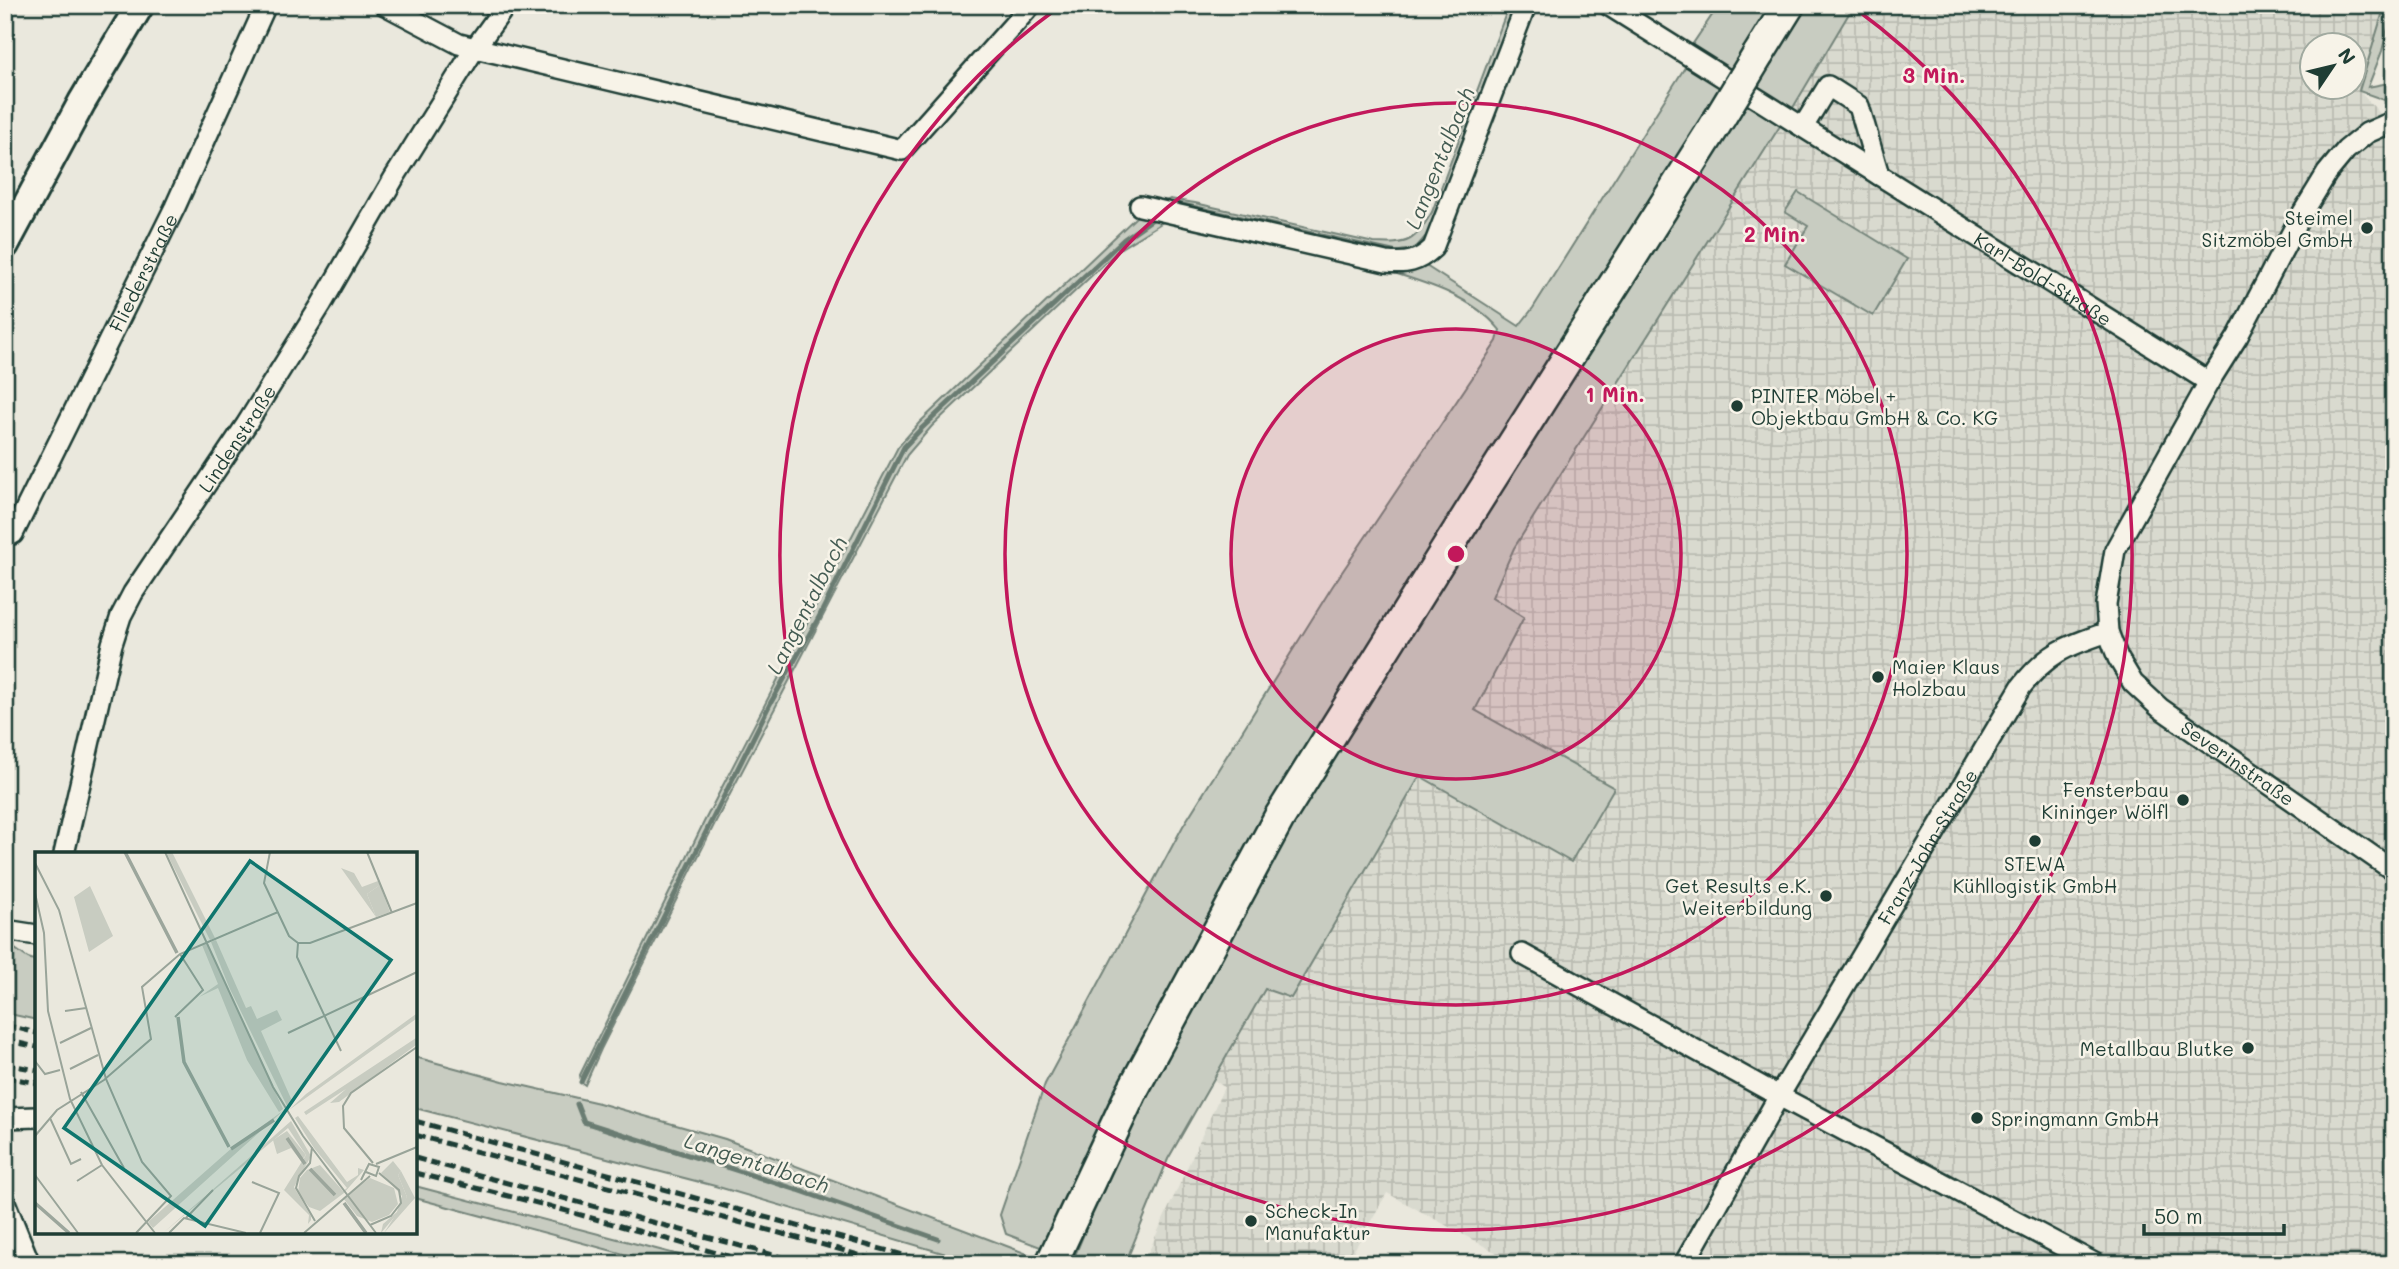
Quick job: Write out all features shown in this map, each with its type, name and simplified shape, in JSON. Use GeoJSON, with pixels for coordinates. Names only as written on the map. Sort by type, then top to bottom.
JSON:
{"type":"FeatureCollection","features":[{"type":"Feature","properties":{"kind":"main road"},"geometry":{"type":"LineString","coordinates":[[1051,1264],[1131,1093],[1279,818],[1789,5]]}},
{"type":"Feature","properties":{"kind":"street"},"geometry":{"type":"LineString","coordinates":[[5,245],[82,102],[141,5]]}},
{"type":"Feature","properties":{"kind":"street","name":"Fliederstraße"},"geometry":{"type":"LineString","coordinates":[[13,534],[175,206],[266,5]]}},
{"type":"Feature","properties":{"kind":"street"},"geometry":{"type":"LineString","coordinates":[[385,5],[459,44],[902,150],[1031,5]]}},
{"type":"Feature","properties":{"kind":"street","name":"Lindenstraße"},"geometry":{"type":"LineString","coordinates":[[64,852],[112,644],[121,616],[157,556],[246,425],[321,305],[394,178],[475,48],[506,5]]}},
{"type":"Feature","properties":{"kind":"street"},"geometry":{"type":"LineString","coordinates":[[1140,205],[1387,262],[1405,264],[1420,260],[1433,248],[1526,5]]}},
{"type":"Feature","properties":{"kind":"street","name":"Karl-Bold-Straße"},"geometry":{"type":"LineString","coordinates":[[1608,5],[2209,383]]}},
{"type":"Feature","properties":{"kind":"street"},"geometry":{"type":"LineString","coordinates":[[1803,127],[1828,86],[1859,106],[1879,175]]}},
{"type":"Feature","properties":{"kind":"street"},"geometry":{"type":"LineString","coordinates":[[2108,632],[2106,604],[2115,550],[2238,336],[2299,219],[2327,173],[2346,150],[2367,133],[2394,121]]}},
{"type":"Feature","properties":{"kind":"street","name":"Severinstraße"},"geometry":{"type":"LineString","coordinates":[[2108,632],[2118,659],[2133,683],[2160,708],[2394,871]]}},
{"type":"Feature","properties":{"kind":"street","name":"Franz-John-Straße"},"geometry":{"type":"LineString","coordinates":[[1684,1264],[1779,1096],[2021,687],[2050,655],[2108,632]]}},
{"type":"Feature","properties":{"kind":"street"},"geometry":{"type":"LineString","coordinates":[[5,930],[35,935]]}},
{"type":"Feature","properties":{"kind":"street"},"geometry":{"type":"LineString","coordinates":[[1522,954],[1779,1096],[2096,1264]]}},
{"type":"Feature","properties":{"kind":"street"},"geometry":{"type":"LineString","coordinates":[[5,1118],[35,1117]]}},
{"type":"Feature","properties":{"kind":"street"},"geometry":{"type":"LineString","coordinates":[[5,1202],[30,1264]]}},
{"type":"Feature","properties":{"kind":"shaded area"},"geometry":{"type":"Polygon","coordinates":[[[1509,5],[1522,5],[1431,240],[1406,259],[1160,204],[1170,199],[1195,203],[1374,243],[1409,240],[1420,230],[1432,212],[1509,5]]]}},
{"type":"Feature","properties":{"kind":"shaded area"},"geometry":{"type":"Polygon","coordinates":[[[1719,5],[1774,5],[1747,49],[1744,47],[1728,73],[1688,51],[1719,5]]]}},
{"type":"Feature","properties":{"kind":"shaded area"},"geometry":{"type":"Polygon","coordinates":[[[1802,5],[1854,5],[1791,111],[1754,91],[1802,5]]]}},
{"type":"Feature","properties":{"kind":"shaded area"},"geometry":{"type":"Polygon","coordinates":[[[1854,5],[2385,5],[2368,61],[2368,32],[2298,32],[2298,102],[2368,101],[2394,128],[2394,1264],[1517,1264],[1387,1193],[1346,1264],[1143,1264],[1224,1087],[1214,1080],[1265,988],[1291,998],[1420,776],[1571,862],[1614,788],[1475,710],[1523,618],[1492,597],[1514,548],[1640,345],[1791,111],[1854,5]]]}},
{"type":"Feature","properties":{"kind":"shaded area"},"geometry":{"type":"Polygon","coordinates":[[[2385,5],[2394,5],[2382,51],[2368,87],[2368,61],[2385,5]]]}},
{"type":"Feature","properties":{"kind":"shaded area"},"geometry":{"type":"Polygon","coordinates":[[[1687,64],[1721,85],[1708,107],[1710,109],[1068,1201],[1064,1200],[1043,1248],[1006,1234],[1000,1215],[1045,1084],[1183,826],[1332,587],[1497,341],[1500,330],[1487,316],[1454,295],[1359,262],[1410,270],[1426,266],[1519,326],[1687,64]]]}},
{"type":"Feature","properties":{"kind":"shaded area"},"geometry":{"type":"Polygon","coordinates":[[[2394,82],[2394,101],[2368,94],[2368,87],[2394,82]]]}},
{"type":"Feature","properties":{"kind":"shaded area"},"geometry":{"type":"Polygon","coordinates":[[[1746,103],[1780,126],[1514,548],[1492,597],[1524,617],[1475,710],[1614,788],[1571,862],[1420,776],[1291,998],[1265,989],[1168,1159],[1125,1264],[1082,1264],[1073,1260],[1093,1212],[1089,1210],[1133,1116],[1283,837],[1731,122],[1734,124],[1746,103]]]}},
{"type":"Feature","properties":{"kind":"shaded area"},"geometry":{"type":"Polygon","coordinates":[[[1798,192],[1907,259],[1873,316],[1785,264],[1808,226],[1785,212],[1798,192]]]}},
{"type":"Feature","properties":{"kind":"shaded area"},"geometry":{"type":"Polygon","coordinates":[[[1146,212],[1171,217],[1121,248],[932,426],[907,455],[716,821],[585,1085],[581,1082],[580,1075],[704,822],[898,447],[919,423],[1137,216],[1146,212]]]}},
{"type":"Feature","properties":{"kind":"shaded area"},"geometry":{"type":"Polygon","coordinates":[[[5,942],[35,960],[35,1020],[5,1013],[5,942]]]}},
{"type":"Feature","properties":{"kind":"shaded area"},"geometry":{"type":"Polygon","coordinates":[[[416,1057],[599,1103],[725,1139],[1038,1258],[1036,1264],[980,1264],[715,1186],[416,1108],[416,1057]]]}},
{"type":"Feature","properties":{"kind":"shaded area"},"geometry":{"type":"Polygon","coordinates":[[[416,1186],[679,1255],[678,1258],[713,1264],[661,1264],[416,1198],[416,1186]]]}},
{"type":"Feature","properties":{"kind":"waterway","name":"Langentalbach"},"geometry":{"type":"LineString","coordinates":[[1178,204],[1397,253],[1416,250],[1428,236]]}},
{"type":"Feature","properties":{"kind":"waterway","name":"Langentalbach"},"geometry":{"type":"LineString","coordinates":[[581,1082],[770,704],[818,619],[904,447],[1124,239],[1157,216]]}},
{"type":"Feature","properties":{"kind":"waterway","name":"Langentalbach"},"geometry":{"type":"LineString","coordinates":[[577,1104],[584,1122],[798,1190],[938,1239]]}},
{"type":"Feature","properties":{"kind":"railway"},"geometry":{"type":"LineString","coordinates":[[5,1025],[35,1032]]}},
{"type":"Feature","properties":{"kind":"railway"},"geometry":{"type":"LineString","coordinates":[[5,1040],[35,1047]]}},
{"type":"Feature","properties":{"kind":"railway"},"geometry":{"type":"LineString","coordinates":[[5,1064],[35,1070]]}},
{"type":"Feature","properties":{"kind":"railway"},"geometry":{"type":"LineString","coordinates":[[5,1077],[35,1083]]}},
{"type":"Feature","properties":{"kind":"railway"},"geometry":{"type":"LineString","coordinates":[[416,1121],[936,1264]]}},
{"type":"Feature","properties":{"kind":"railway"},"geometry":{"type":"LineString","coordinates":[[416,1135],[888,1264]]}},
{"type":"Feature","properties":{"kind":"railway"},"geometry":{"type":"LineString","coordinates":[[416,1158],[807,1264]]}},
{"type":"Feature","properties":{"kind":"railway"},"geometry":{"type":"LineString","coordinates":[[416,1173],[549,1206],[756,1264]]}},
{"type":"Feature","properties":{"kind":"place","name":"Steimel Sitzmöbel GmbH"},"geometry":{"type":"Point","coordinates":[2367,228]}},
{"type":"Feature","properties":{"kind":"place","name":"PINTER Möbel + Objektbau GmbH & Co. KG"},"geometry":{"type":"Point","coordinates":[1737,406]}},
{"type":"Feature","properties":{"kind":"place","name":"Maier Klaus Holzbau"},"geometry":{"type":"Point","coordinates":[1878,677]}},
{"type":"Feature","properties":{"kind":"place","name":"Fensterbau Kininger Wölfl"},"geometry":{"type":"Point","coordinates":[2183,800]}},
{"type":"Feature","properties":{"kind":"place","name":"STEWA Kühllogistik GmbH"},"geometry":{"type":"Point","coordinates":[2035,841]}},
{"type":"Feature","properties":{"kind":"place","name":"Get Results e.K. Weiterbildung"},"geometry":{"type":"Point","coordinates":[1826,896]}},
{"type":"Feature","properties":{"kind":"place","name":"Metallbau Blutke"},"geometry":{"type":"Point","coordinates":[2248,1048]}},
{"type":"Feature","properties":{"kind":"place","name":"Springmann GmbH"},"geometry":{"type":"Point","coordinates":[1977,1118]}},
{"type":"Feature","properties":{"kind":"place","name":"Scheck-In Manufaktur"},"geometry":{"type":"Point","coordinates":[1251,1221]}}]}
